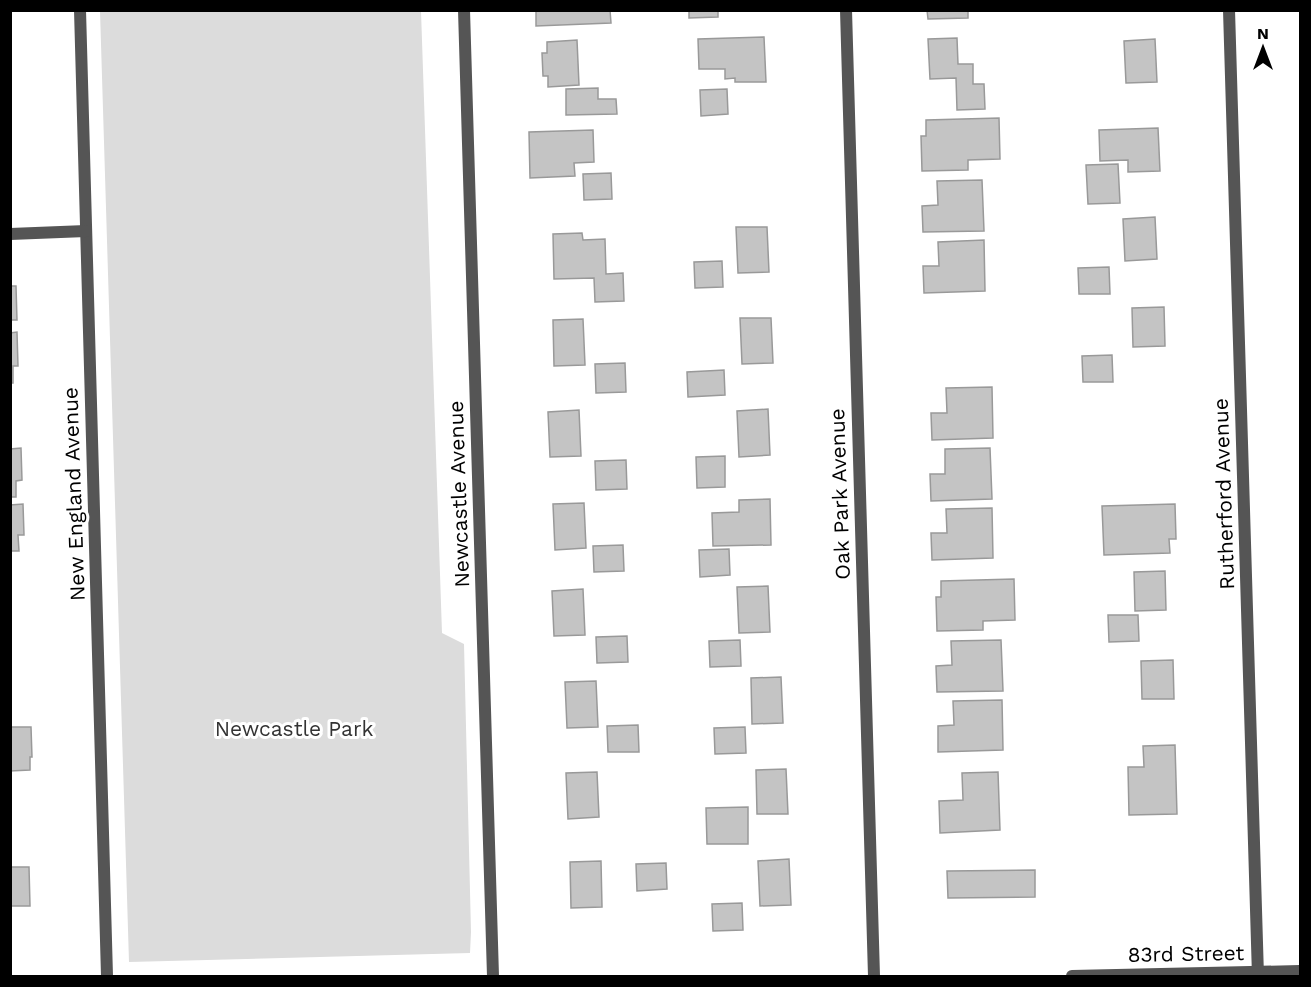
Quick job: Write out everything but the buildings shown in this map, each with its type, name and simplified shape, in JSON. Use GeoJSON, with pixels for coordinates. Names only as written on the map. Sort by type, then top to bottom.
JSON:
{"type":"FeatureCollection","features":[{"type":"Feature","properties":{"kind":"street","name":"New England Avenue"},"geometry":{"type":"LineString","coordinates":[[80,10],[107,976]]}},
{"type":"Feature","properties":{"kind":"street","name":"Newcastle Avenue"},"geometry":{"type":"LineString","coordinates":[[464,10],[494,976]]}},
{"type":"Feature","properties":{"kind":"street","name":"Oak Park Avenue"},"geometry":{"type":"LineString","coordinates":[[846,10],[874,976]]}},
{"type":"Feature","properties":{"kind":"street","name":"Rutherford Avenue"},"geometry":{"type":"LineString","coordinates":[[1229,10],[1258,974]]}},
{"type":"Feature","properties":{"kind":"street"},"geometry":{"type":"LineString","coordinates":[[10,234],[86,231]]}},
{"type":"Feature","properties":{"kind":"street","name":"83rd Street"},"geometry":{"type":"LineString","coordinates":[[1072,976],[1258,974],[1300,971]]}},
{"type":"Feature","properties":{"kind":"green space","name":"Newcastle Park"},"geometry":{"type":"Polygon","coordinates":[[[100,11],[421,11],[442,633],[464,644],[470,953],[129,962],[100,11]]]}}]}
